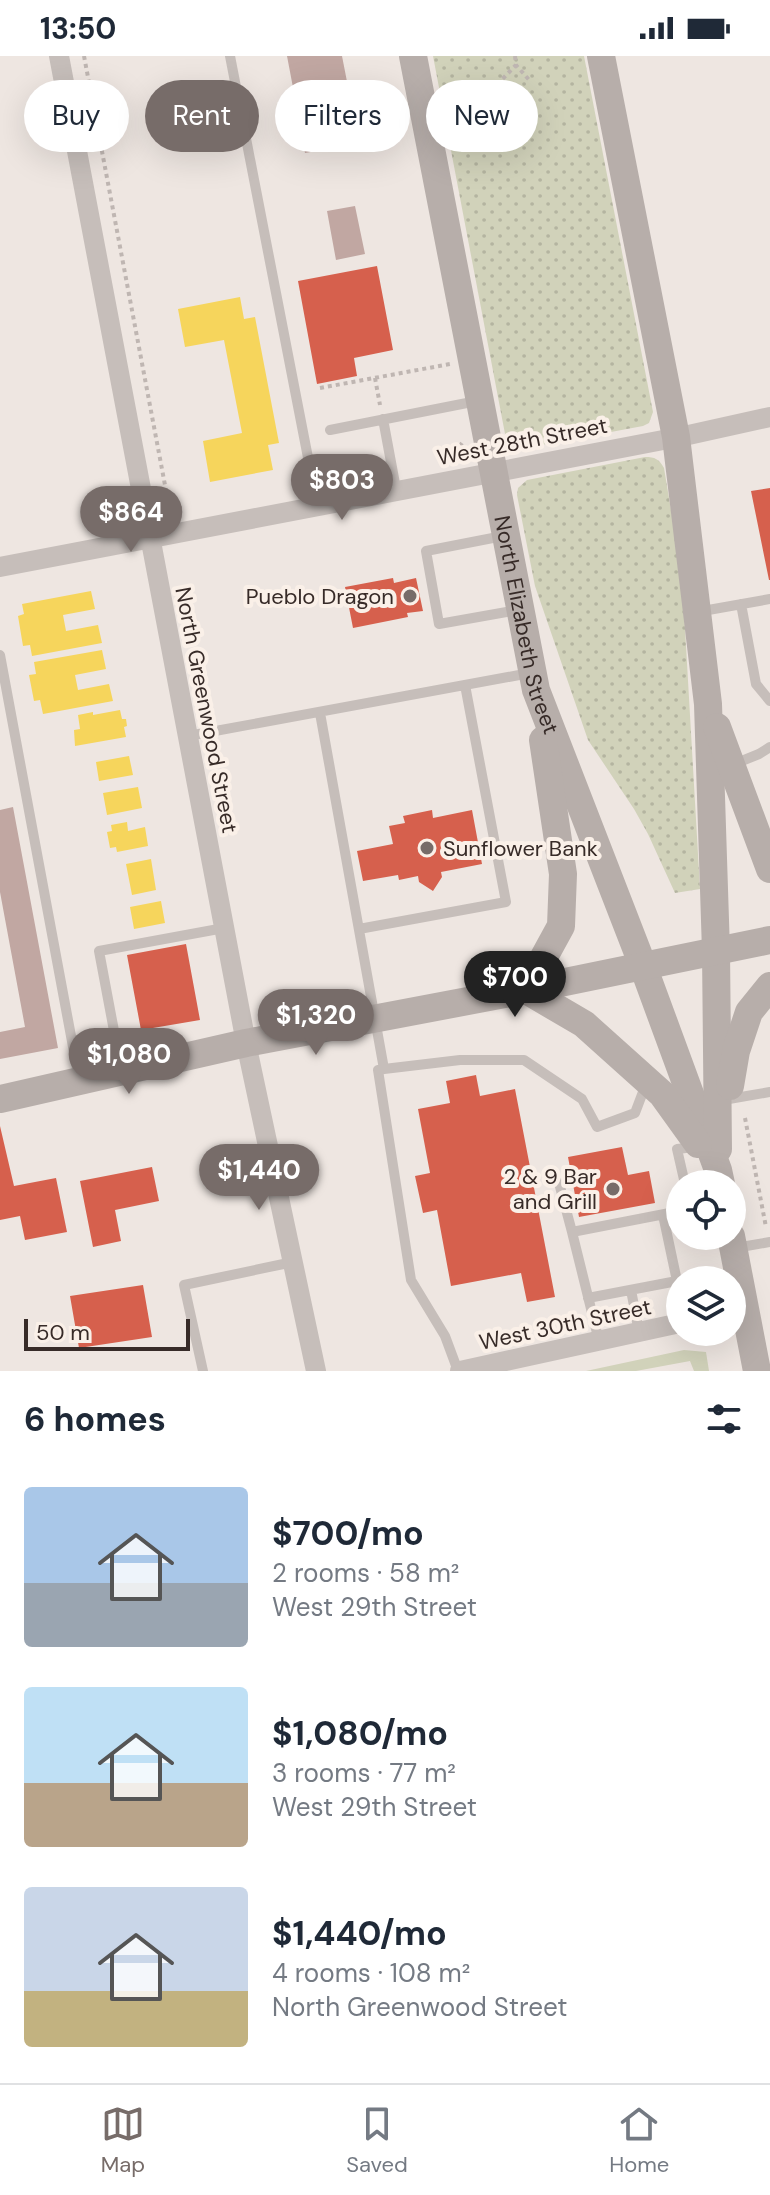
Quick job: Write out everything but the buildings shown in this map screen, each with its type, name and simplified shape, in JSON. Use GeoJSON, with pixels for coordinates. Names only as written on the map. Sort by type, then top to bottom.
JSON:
{"type":"FeatureCollection","features":[{"type":"Feature","properties":{"kind":"main road","name":"North Elizabeth Street"},"geometry":{"type":"LineString","coordinates":[[413,56],[534,681],[643,966],[716,1170]]}},
{"type":"Feature","properties":{"kind":"main road"},"geometry":{"type":"LineString","coordinates":[[605,58],[676,437],[708,704],[719,1170]]}},
{"type":"Feature","properties":{"kind":"main road"},"geometry":{"type":"LineString","coordinates":[[526,990],[561,926],[563,874],[534,681]]}},
{"type":"Feature","properties":{"kind":"main road"},"geometry":{"type":"LineString","coordinates":[[708,704],[770,869]]}},
{"type":"Feature","properties":{"kind":"main road"},"geometry":{"type":"LineString","coordinates":[[0,1099],[246,1043],[770,940]]}},
{"type":"Feature","properties":{"kind":"main road"},"geometry":{"type":"LineString","coordinates":[[720,1170],[736,1051],[749,1012],[770,986]]}},
{"type":"Feature","properties":{"kind":"main road"},"geometry":{"type":"LineString","coordinates":[[526,990],[584,1024],[662,1094],[715,1170]]}},
{"type":"Feature","properties":{"kind":"main road"},"geometry":{"type":"LineString","coordinates":[[746,1336],[757,1371]]}},
{"type":"Feature","properties":{"kind":"street","name":"North Greenwood Street"},"geometry":{"type":"LineString","coordinates":[[59,56],[246,1043],[316,1371]]}},
{"type":"Feature","properties":{"kind":"street","name":"West 28th Street"},"geometry":{"type":"LineString","coordinates":[[0,567],[770,417]]}},
{"type":"Feature","properties":{"kind":"street","name":"West 30th Street"},"geometry":{"type":"LineString","coordinates":[[459,1371],[507,1366],[666,1326]]}},
{"type":"Feature","properties":{"kind":"lane"},"geometry":{"type":"LineString","coordinates":[[230,56],[317,504]]}},
{"type":"Feature","properties":{"kind":"lane"},"geometry":{"type":"LineString","coordinates":[[330,430],[479,401]]}},
{"type":"Feature","properties":{"kind":"lane"},"geometry":{"type":"LineString","coordinates":[[383,419],[396,489]]}},
{"type":"Feature","properties":{"kind":"lane"},"geometry":{"type":"LineString","coordinates":[[505,536],[426,551],[439,624],[519,609]]}},
{"type":"Feature","properties":{"kind":"lane"},"geometry":{"type":"LineString","coordinates":[[697,612],[770,599]]}},
{"type":"Feature","properties":{"kind":"lane"},"geometry":{"type":"LineString","coordinates":[[741,604],[756,684],[770,701]]}},
{"type":"Feature","properties":{"kind":"lane"},"geometry":{"type":"LineString","coordinates":[[0,655],[79,1081]]}},
{"type":"Feature","properties":{"kind":"lane"},"geometry":{"type":"LineString","coordinates":[[188,736],[465,685],[534,681]]}},
{"type":"Feature","properties":{"kind":"lane"},"geometry":{"type":"LineString","coordinates":[[359,929],[506,902],[465,685]]}},
{"type":"Feature","properties":{"kind":"lane"},"geometry":{"type":"LineString","coordinates":[[320,713],[384,1069]]}},
{"type":"Feature","properties":{"kind":"lane"},"geometry":{"type":"LineString","coordinates":[[730,765],[770,747]]}},
{"type":"Feature","properties":{"kind":"lane"},"geometry":{"type":"LineString","coordinates":[[122,1071],[99,951],[224,928]]}},
{"type":"Feature","properties":{"kind":"lane"},"geometry":{"type":"LineString","coordinates":[[459,1371],[445,1336],[411,1280],[378,1070],[460,1060],[524,1060],[582,1099],[597,1127],[635,1113],[648,1081]]}},
{"type":"Feature","properties":{"kind":"lane"},"geometry":{"type":"LineString","coordinates":[[729,1099],[770,1092]]}},
{"type":"Feature","properties":{"kind":"lane"},"geometry":{"type":"LineString","coordinates":[[682,1170],[677,1149],[700,1147]]}},
{"type":"Feature","properties":{"kind":"lane"},"geometry":{"type":"LineString","coordinates":[[559,1183],[599,1341]]}},
{"type":"Feature","properties":{"kind":"lane"},"geometry":{"type":"LineString","coordinates":[[572,1232],[666,1214]]}},
{"type":"Feature","properties":{"kind":"lane"},"geometry":{"type":"LineString","coordinates":[[663,1215],[674,1266]]}},
{"type":"Feature","properties":{"kind":"lane"},"geometry":{"type":"LineString","coordinates":[[746,1242],[770,1242]]}},
{"type":"Feature","properties":{"kind":"lane"},"geometry":{"type":"LineString","coordinates":[[203,1371],[184,1285],[293,1262]]}},
{"type":"Feature","properties":{"kind":"lane"},"geometry":{"type":"LineString","coordinates":[[588,1298],[666,1283]]}},
{"type":"Feature","properties":{"kind":"lane"},"geometry":{"type":"LineString","coordinates":[[631,1290],[639,1332]]}},
{"type":"Feature","properties":{"kind":"path"},"geometry":{"type":"LineString","coordinates":[[84,56],[168,501],[182,511],[197,508]]}},
{"type":"Feature","properties":{"kind":"path"},"geometry":{"type":"LineString","coordinates":[[515,56],[516,65],[529,80]]}},
{"type":"Feature","properties":{"kind":"path"},"geometry":{"type":"LineString","coordinates":[[501,80],[516,65]]}},
{"type":"Feature","properties":{"kind":"path"},"geometry":{"type":"LineString","coordinates":[[320,388],[452,364]]}},
{"type":"Feature","properties":{"kind":"path"},"geometry":{"type":"LineString","coordinates":[[375,378],[383,419]]}},
{"type":"Feature","properties":{"kind":"path"},"geometry":{"type":"LineString","coordinates":[[437,461],[452,458]]}},
{"type":"Feature","properties":{"kind":"green space"},"geometry":{"type":"Polygon","coordinates":[[[433,56],[584,56],[653,412],[649,423],[520,449],[506,439],[451,152],[538,152],[538,80],[438,80],[433,56]]]}},
{"type":"Feature","properties":{"kind":"green space"},"geometry":{"type":"Polygon","coordinates":[[[645,457],[656,459],[664,468],[682,576],[700,889],[675,893],[634,809],[588,740],[535,586],[517,495],[518,488],[527,480],[645,457]]]}},
{"type":"Feature","properties":{"kind":"green space"},"geometry":{"type":"Polygon","coordinates":[[[684,1350],[706,1352],[709,1371],[694,1371],[690,1361],[636,1371],[586,1371],[684,1350]]]}},
{"type":"Feature","properties":{"kind":"place","name":"Pueblo Dragon"},"geometry":{"type":"Point","coordinates":[410,596]}},
{"type":"Feature","properties":{"kind":"place","name":"Sunflower Bank"},"geometry":{"type":"Point","coordinates":[427,848]}},
{"type":"Feature","properties":{"kind":"place","name":"2 & 9 Bar and Grill"},"geometry":{"type":"Point","coordinates":[613,1189]}}]}
